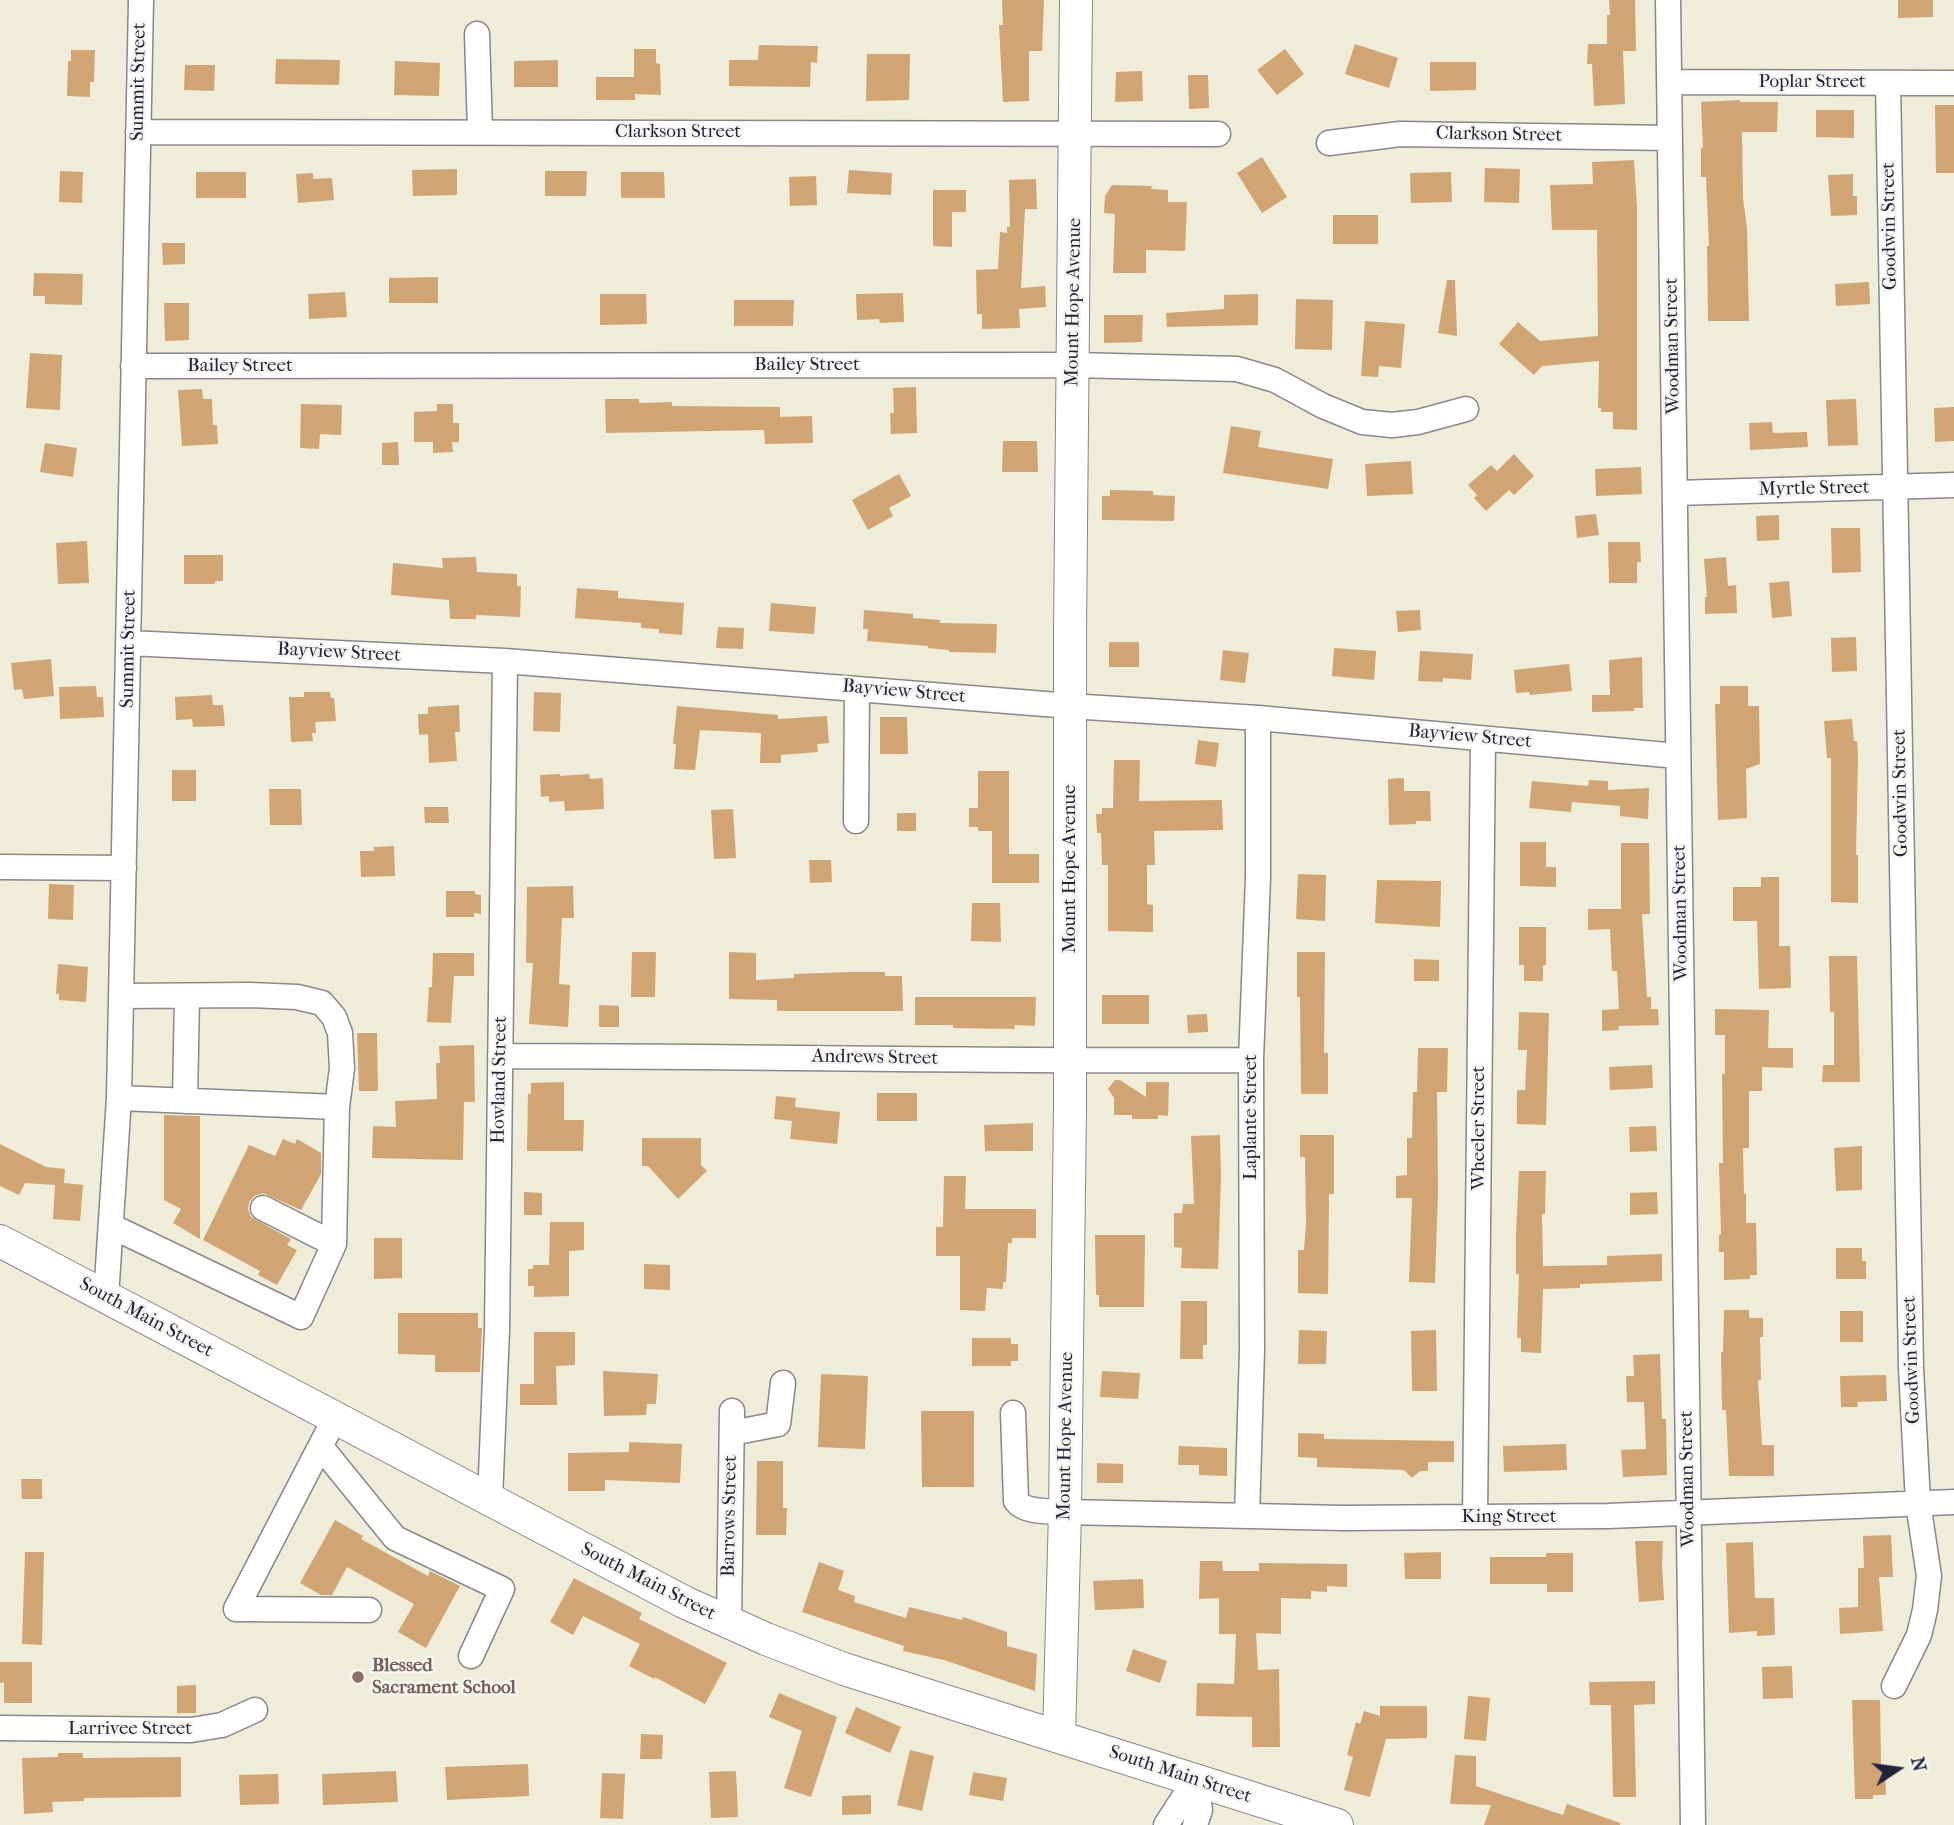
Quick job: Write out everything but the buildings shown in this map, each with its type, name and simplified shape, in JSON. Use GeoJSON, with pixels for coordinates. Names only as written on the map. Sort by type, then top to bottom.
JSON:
{"type":"FeatureCollection","features":[{"type":"Feature","properties":{"kind":"main road","name":"Mount Hope Avenue"},"geometry":{"type":"LineString","coordinates":[[1059,1737],[1065,1512],[1070,1062],[1076,0]]}},
{"type":"Feature","properties":{"kind":"main road","name":"South Main Street"},"geometry":{"type":"LineString","coordinates":[[0,1241],[684,1602],[729,1622],[844,1669],[1338,1825]]}},
{"type":"Feature","properties":{"kind":"street","name":"Summit Street"},"geometry":{"type":"LineString","coordinates":[[106,1297],[119,1098],[141,0]]}},
{"type":"Feature","properties":{"kind":"street","name":"Woodman Street"},"geometry":{"type":"LineString","coordinates":[[1668,0],[1693,1825]]}},
{"type":"Feature","properties":{"kind":"street"},"geometry":{"type":"LineString","coordinates":[[477,34],[480,131]]}},
{"type":"Feature","properties":{"kind":"street","name":"Poplar Street"},"geometry":{"type":"LineString","coordinates":[[1669,82],[1954,83]]}},
{"type":"Feature","properties":{"kind":"street","name":"Goodwin Street"},"geometry":{"type":"LineString","coordinates":[[1888,83],[1911,1342],[1918,1503],[1929,1576],[1919,1635],[1894,1686]]}},
{"type":"Feature","properties":{"kind":"street","name":"Clarkson Street"},"geometry":{"type":"LineString","coordinates":[[138,132],[1218,134]]}},
{"type":"Feature","properties":{"kind":"street","name":"Clarkson Street"},"geometry":{"type":"LineString","coordinates":[[1329,143],[1400,134],[1670,138]]}},
{"type":"Feature","properties":{"kind":"street","name":"Bailey Street"},"geometry":{"type":"LineString","coordinates":[[133,366],[1073,365],[1237,369],[1275,380],[1323,407],[1362,422],[1392,425],[1418,422],[1466,409]]}},
{"type":"Feature","properties":{"kind":"street","name":"Myrtle Street"},"geometry":{"type":"LineString","coordinates":[[1675,493],[1954,485]]}},
{"type":"Feature","properties":{"kind":"street","name":"Bayview Street"},"geometry":{"type":"LineString","coordinates":[[129,643],[505,661],[1070,706],[1258,718],[1678,756]]}},
{"type":"Feature","properties":{"kind":"street","name":"Howland Street"},"geometry":{"type":"LineString","coordinates":[[490,1499],[497,1330],[505,661]]}},
{"type":"Feature","properties":{"kind":"street"},"geometry":{"type":"LineString","coordinates":[[856,821],[857,688]]}},
{"type":"Feature","properties":{"kind":"street","name":"Laplante Street"},"geometry":{"type":"LineString","coordinates":[[1247,1516],[1252,1351],[1251,1060],[1258,877],[1258,718]]}},
{"type":"Feature","properties":{"kind":"street","name":"Wheeler Street"},"geometry":{"type":"LineString","coordinates":[[1475,1517],[1483,738]]}},
{"type":"Feature","properties":{"kind":"street"},"geometry":{"type":"LineString","coordinates":[[0,867],[124,868]]}},
{"type":"Feature","properties":{"kind":"street"},"geometry":{"type":"LineString","coordinates":[[111,1226],[301,1317],[334,1244],[337,1107],[342,1068],[340,1033],[334,1017],[322,1003],[297,997],[250,995],[121,996]]}},
{"type":"Feature","properties":{"kind":"street"},"geometry":{"type":"LineString","coordinates":[[185,1101],[187,997]]}},
{"type":"Feature","properties":{"kind":"street","name":"Andrews Street"},"geometry":{"type":"LineString","coordinates":[[500,1056],[761,1056],[1070,1062],[1251,1060]]}},
{"type":"Feature","properties":{"kind":"street"},"geometry":{"type":"LineString","coordinates":[[119,1098],[337,1107]]}},
{"type":"Feature","properties":{"kind":"street"},"geometry":{"type":"LineString","coordinates":[[263,1209],[334,1244]]}},
{"type":"Feature","properties":{"kind":"street","name":"Barrows Street"},"geometry":{"type":"LineString","coordinates":[[729,1622],[732,1422],[778,1424],[783,1383]]}},
{"type":"Feature","properties":{"kind":"street","name":"King Street"},"geometry":{"type":"LineString","coordinates":[[1013,1413],[1016,1500],[1019,1506],[1065,1512],[1247,1516],[1608,1516],[1954,1502]]}},
{"type":"Feature","properties":{"kind":"street"},"geometry":{"type":"LineString","coordinates":[[335,1418],[236,1609],[369,1610]]}},
{"type":"Feature","properties":{"kind":"street"},"geometry":{"type":"LineString","coordinates":[[321,1447],[396,1538],[502,1589],[471,1656]]}},
{"type":"Feature","properties":{"kind":"street","name":"Larrivee Street"},"geometry":{"type":"LineString","coordinates":[[0,1728],[191,1730],[222,1725],[256,1710]]}},
{"type":"Feature","properties":{"kind":"street"},"geometry":{"type":"LineString","coordinates":[[1167,1825],[1195,1780]]}},
{"type":"Feature","properties":{"kind":"street"},"geometry":{"type":"LineString","coordinates":[[1195,1780],[1200,1810],[1195,1825]]}},
{"type":"Feature","properties":{"kind":"place","name":"Blessed Sacrament School"},"geometry":{"type":"Point","coordinates":[358,1677]}}]}
